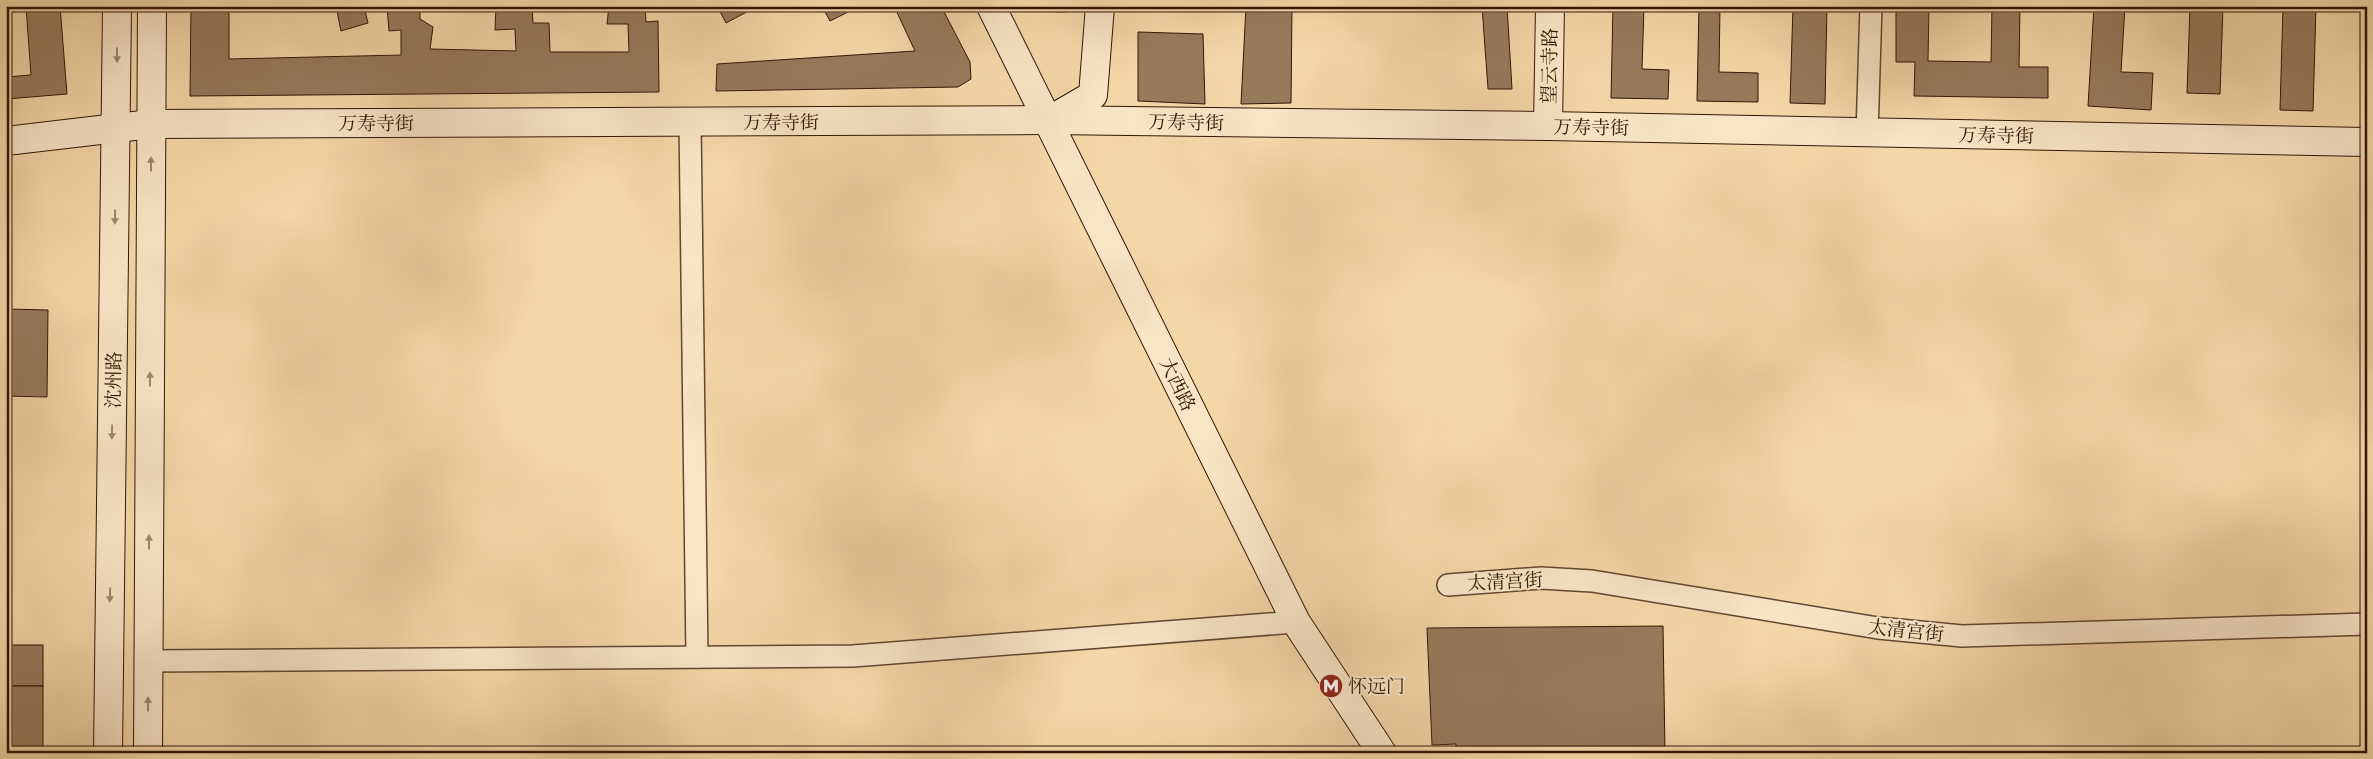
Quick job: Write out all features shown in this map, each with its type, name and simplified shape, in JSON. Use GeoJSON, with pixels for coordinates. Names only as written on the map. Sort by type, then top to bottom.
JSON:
{"type":"FeatureCollection","features":[{"type":"Feature","properties":{"kind":"street","name":"沈州路"},"geometry":{"type":"LineString","coordinates":[[108,753],[117,6]]}},
{"type":"Feature","properties":{"kind":"street","name":"沈州路"},"geometry":{"type":"LineString","coordinates":[[148,753],[152,6]]}},
{"type":"Feature","properties":{"kind":"street","name":"大西路"},"geometry":{"type":"LineString","coordinates":[[991,6],[1296,622],[1382,753]]}},
{"type":"Feature","properties":{"kind":"street"},"geometry":{"type":"LineString","coordinates":[[1048,120],[1093,94],[1100,6]]}},
{"type":"Feature","properties":{"kind":"street","name":"望云寺路"},"geometry":{"type":"LineString","coordinates":[[1548,126],[1550,6]]}},
{"type":"Feature","properties":{"kind":"street"},"geometry":{"type":"LineString","coordinates":[[1867,133],[1871,6]]}},
{"type":"Feature","properties":{"kind":"street","name":"万寿寺街"},"geometry":{"type":"LineString","coordinates":[[6,141],[152,124],[1048,120],[1548,126],[2367,142]]}},
{"type":"Feature","properties":{"kind":"street"},"geometry":{"type":"LineString","coordinates":[[690,122],[697,657]]}},
{"type":"Feature","properties":{"kind":"street","name":"太清宫街"},"geometry":{"type":"LineString","coordinates":[[1448,584],[1541,578],[1592,581],[1878,628],[1962,636],[2367,624]]}},
{"type":"Feature","properties":{"kind":"street"},"geometry":{"type":"LineString","coordinates":[[148,661],[853,656],[1296,622]]}},
{"type":"Feature","properties":{"kind":"building"},"geometry":{"type":"Polygon","coordinates":[[[26,6],[60,6],[67,94],[6,99],[6,77],[31,75],[26,6]]]}},
{"type":"Feature","properties":{"kind":"building"},"geometry":{"type":"Polygon","coordinates":[[[191,6],[229,6],[229,59],[401,55],[401,30],[389,31],[387,6],[420,6],[420,19],[433,27],[430,49],[516,51],[515,29],[495,30],[496,6],[532,6],[533,23],[549,23],[550,52],[629,52],[628,24],[607,24],[609,6],[645,6],[646,22],[658,21],[659,92],[190,96],[191,6]]]}},
{"type":"Feature","properties":{"kind":"building"},"geometry":{"type":"Polygon","coordinates":[[[336,6],[364,6],[368,23],[341,31],[336,6]]]}},
{"type":"Feature","properties":{"kind":"building"},"geometry":{"type":"Polygon","coordinates":[[[717,6],[758,6],[726,23],[717,6]]]}},
{"type":"Feature","properties":{"kind":"building"},"geometry":{"type":"Polygon","coordinates":[[[822,6],[860,6],[830,21],[822,6]]]}},
{"type":"Feature","properties":{"kind":"building"},"geometry":{"type":"Polygon","coordinates":[[[894,6],[941,6],[970,62],[971,79],[958,87],[716,91],[717,64],[915,51],[894,6]]]}},
{"type":"Feature","properties":{"kind":"building"},"geometry":{"type":"Polygon","coordinates":[[[1052,6],[1067,6],[1067,12],[1055,12],[1052,6]]]}},
{"type":"Feature","properties":{"kind":"building"},"geometry":{"type":"Polygon","coordinates":[[[1173,6],[1197,6],[1197,11],[1173,10],[1173,6]]]}},
{"type":"Feature","properties":{"kind":"building"},"geometry":{"type":"Polygon","coordinates":[[[1246,6],[1292,6],[1291,103],[1241,104],[1246,6]]]}},
{"type":"Feature","properties":{"kind":"building"},"geometry":{"type":"Polygon","coordinates":[[[1482,6],[1507,6],[1512,89],[1488,89],[1482,6]]]}},
{"type":"Feature","properties":{"kind":"building"},"geometry":{"type":"Polygon","coordinates":[[[1613,6],[1644,6],[1642,69],[1669,70],[1668,99],[1611,98],[1613,6]]]}},
{"type":"Feature","properties":{"kind":"building"},"geometry":{"type":"Polygon","coordinates":[[[1699,6],[1720,6],[1719,72],[1758,73],[1758,102],[1697,101],[1699,6]]]}},
{"type":"Feature","properties":{"kind":"building"},"geometry":{"type":"Polygon","coordinates":[[[1793,6],[1827,6],[1825,104],[1790,103],[1793,6]]]}},
{"type":"Feature","properties":{"kind":"building"},"geometry":{"type":"Polygon","coordinates":[[[1896,6],[1929,6],[1928,61],[1991,62],[1992,6],[2020,6],[2019,67],[2048,67],[2048,98],[1914,96],[1915,62],[1896,62],[1896,6]]]}},
{"type":"Feature","properties":{"kind":"building"},"geometry":{"type":"Polygon","coordinates":[[[2094,6],[2125,6],[2121,72],[2153,73],[2151,110],[2088,106],[2094,6]]]}},
{"type":"Feature","properties":{"kind":"building"},"geometry":{"type":"Polygon","coordinates":[[[2190,6],[2223,6],[2220,94],[2187,93],[2190,6]]]}},
{"type":"Feature","properties":{"kind":"building"},"geometry":{"type":"Polygon","coordinates":[[[2283,6],[2316,6],[2313,111],[2280,110],[2283,6]]]}},
{"type":"Feature","properties":{"kind":"building"},"geometry":{"type":"Polygon","coordinates":[[[1138,32],[1203,34],[1205,104],[1138,101],[1138,32]]]}},
{"type":"Feature","properties":{"kind":"building"},"geometry":{"type":"Polygon","coordinates":[[[6,309],[48,310],[47,397],[6,396],[6,309]]]}},
{"type":"Feature","properties":{"kind":"building"},"geometry":{"type":"Polygon","coordinates":[[[1663,626],[1665,753],[1456,753],[1456,744],[1432,745],[1427,628],[1663,626]]]}},
{"type":"Feature","properties":{"kind":"building"},"geometry":{"type":"Polygon","coordinates":[[[6,645],[43,645],[43,686],[6,686],[6,645]]]}},
{"type":"Feature","properties":{"kind":"building"},"geometry":{"type":"Polygon","coordinates":[[[6,686],[43,686],[43,753],[6,753],[6,686]]]}},
{"type":"Feature","properties":{"kind":"place","name":"怀远门"},"geometry":{"type":"Point","coordinates":[1331,686]}}]}
